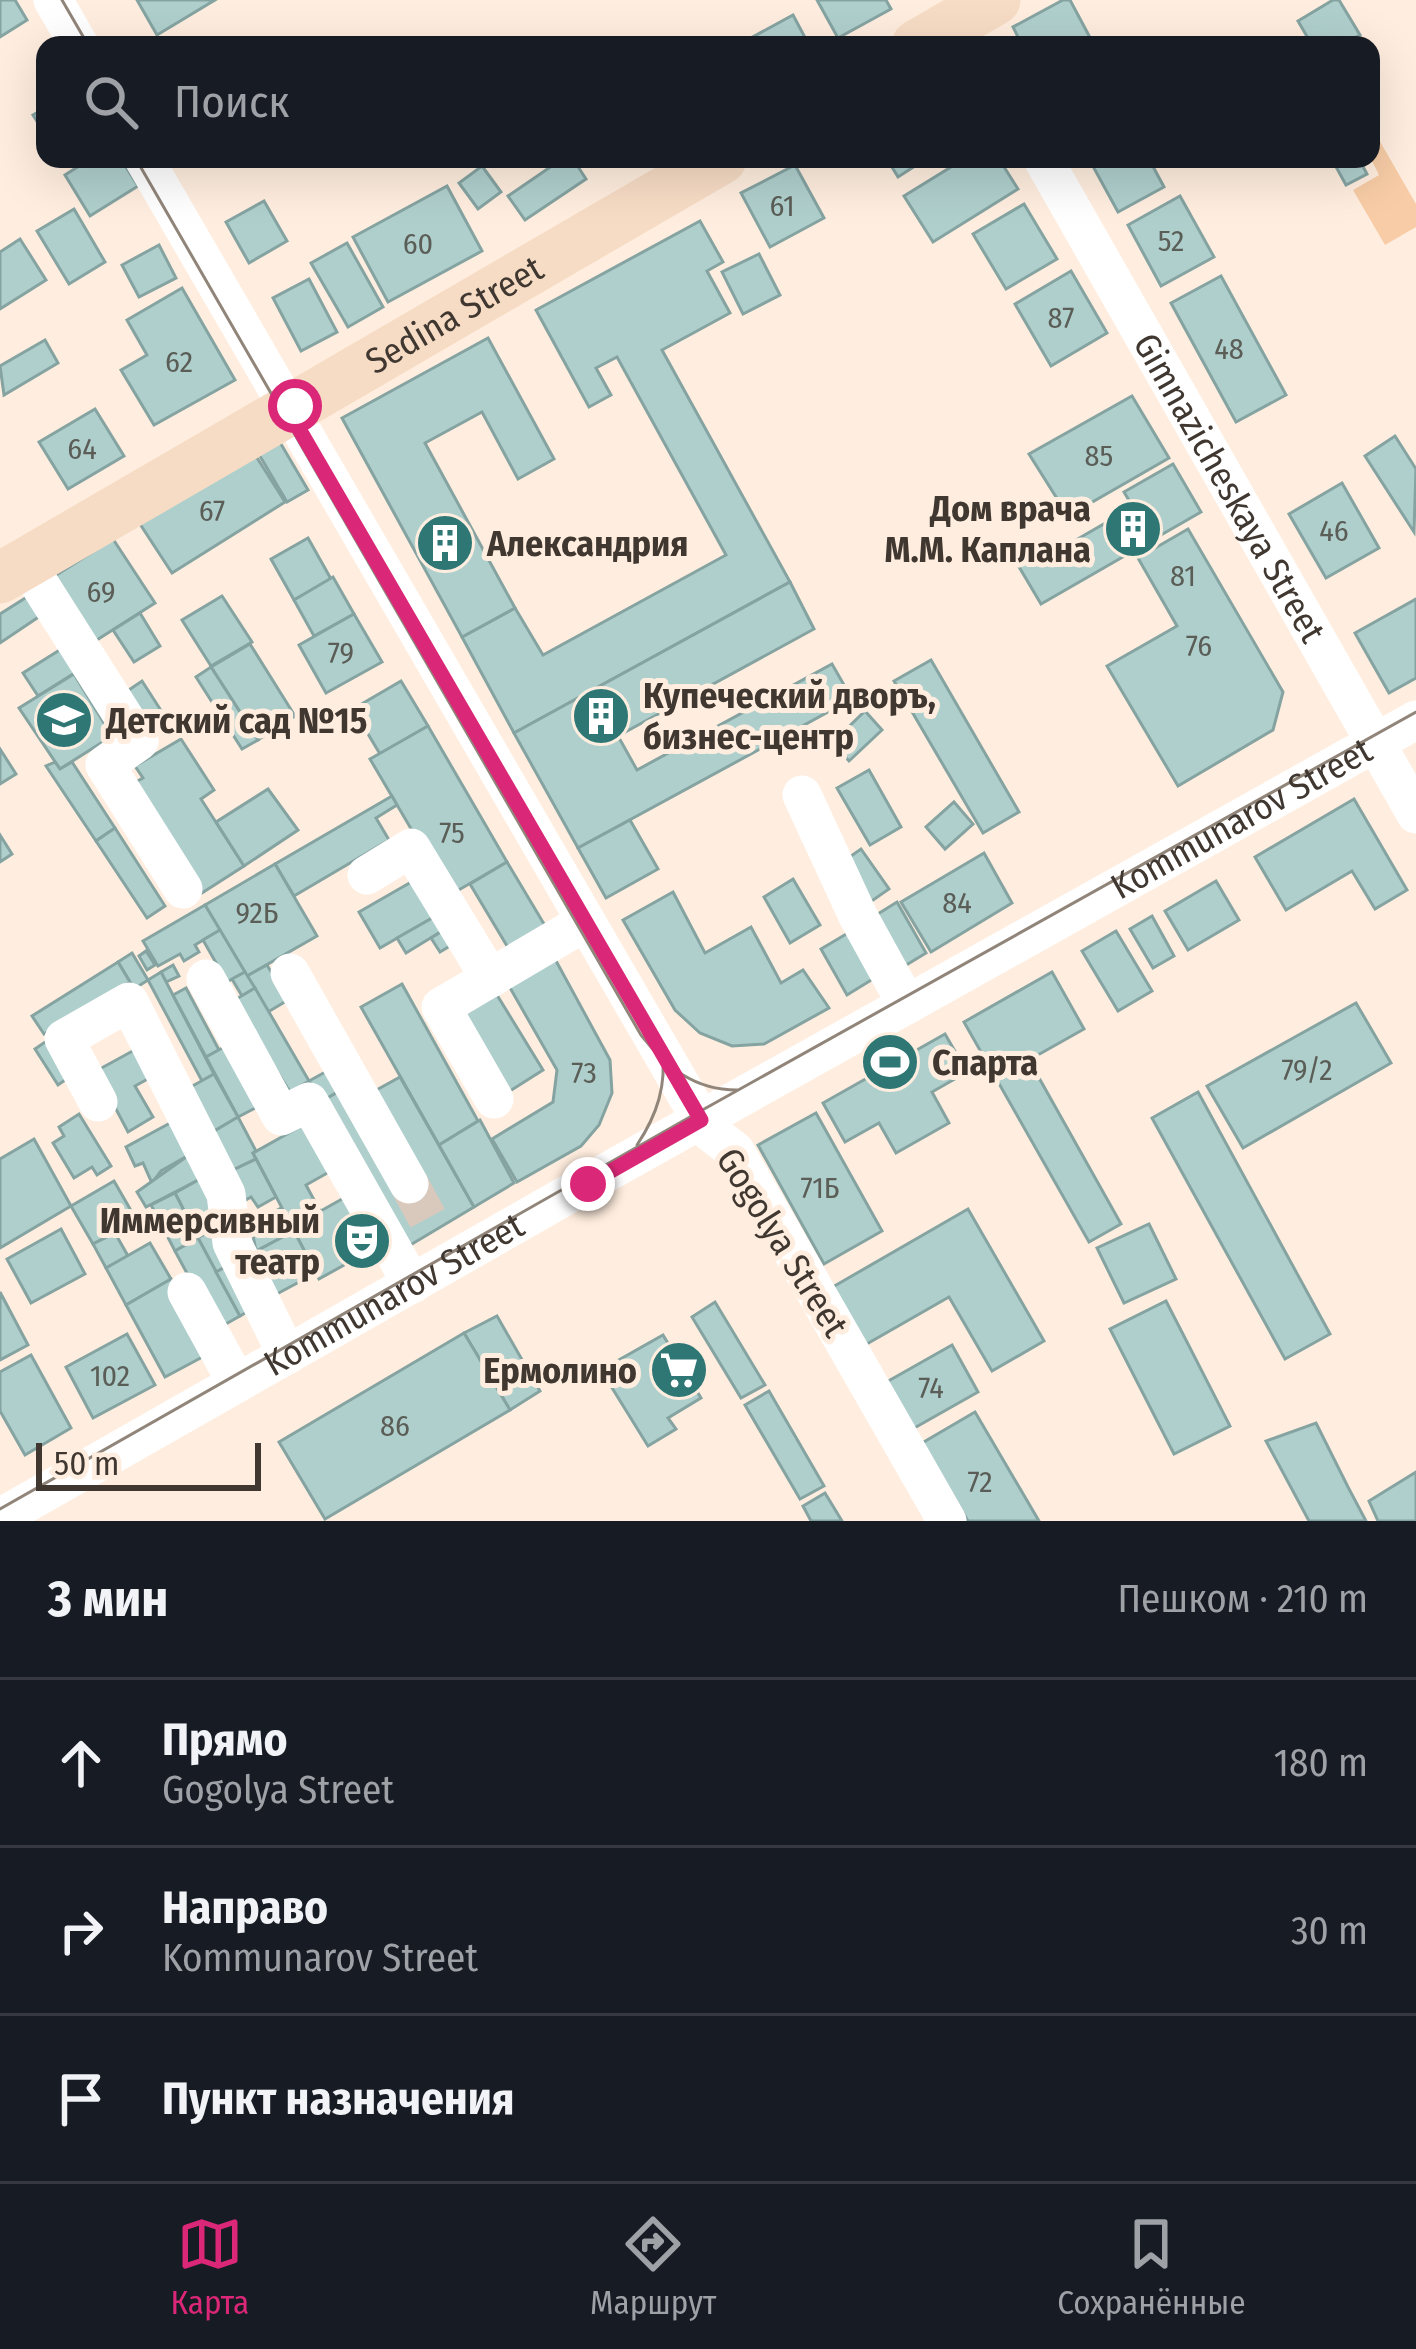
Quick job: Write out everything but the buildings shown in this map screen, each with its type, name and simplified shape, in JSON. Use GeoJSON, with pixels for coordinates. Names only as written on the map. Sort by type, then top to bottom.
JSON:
{"type":"FeatureCollection","features":[{"type":"Feature","properties":{"kind":"main road"},"geometry":{"type":"LineString","coordinates":[[933,36],[972,16]]}},
{"type":"Feature","properties":{"kind":"main road","name":"Sedina Street"},"geometry":{"type":"LineString","coordinates":[[13,571],[705,168]]}},
{"type":"Feature","properties":{"kind":"street"},"geometry":{"type":"LineString","coordinates":[[53,0],[74,36]]}},
{"type":"Feature","properties":{"kind":"street","name":"Gogolya Street"},"geometry":{"type":"LineString","coordinates":[[149,168],[701,1120],[735,1151],[947,1521]]}},
{"type":"Feature","properties":{"kind":"street","name":"Gimnazicheskaya Street"},"geometry":{"type":"LineString","coordinates":[[1048,168],[1416,814]]}},
{"type":"Feature","properties":{"kind":"street"},"geometry":{"type":"LineString","coordinates":[[13,571],[139,741],[105,765],[183,890]]}},
{"type":"Feature","properties":{"kind":"street","name":"Kommunarov Street"},"geometry":{"type":"LineString","coordinates":[[8,1510],[412,1284],[443,1245],[701,1120],[1416,720]]}},
{"type":"Feature","properties":{"kind":"street"},"geometry":{"type":"LineString","coordinates":[[802,795],[858,916],[908,1005]]}},
{"type":"Feature","properties":{"kind":"street"},"geometry":{"type":"LineString","coordinates":[[367,874],[411,848],[490,978]]}},
{"type":"Feature","properties":{"kind":"street"},"geometry":{"type":"LineString","coordinates":[[494,1099],[441,1007],[585,922]]}},
{"type":"Feature","properties":{"kind":"street"},"geometry":{"type":"LineString","coordinates":[[290,973],[409,1184]]}},
{"type":"Feature","properties":{"kind":"street"},"geometry":{"type":"LineString","coordinates":[[206,979],[281,1116],[308,1102],[412,1284]]}},
{"type":"Feature","properties":{"kind":"street"},"geometry":{"type":"LineString","coordinates":[[98,1102],[64,1039],[129,1002],[226,1194],[232,1243],[287,1355]]}},
{"type":"Feature","properties":{"kind":"street"},"geometry":{"type":"LineString","coordinates":[[187,1292],[237,1383]]}},
{"type":"Feature","properties":{"kind":"shaded area"},"geometry":{"type":"Polygon","coordinates":[[[1380,141],[1416,204],[1416,227],[1385,245],[1353,190],[1379,175],[1376,168],[1380,168],[1380,141]]]}},
{"type":"Feature","properties":{"kind":"tunnel"},"geometry":{"type":"LineString","coordinates":[[409,1184],[434,1230]]}},
{"type":"Feature","properties":{"kind":"tram line"},"geometry":{"type":"LineString","coordinates":[[62,0],[83,36]]}},
{"type":"Feature","properties":{"kind":"tram line"},"geometry":{"type":"LineString","coordinates":[[141,168],[641,1035],[660,1057],[694,1081],[737,1090]]}},
{"type":"Feature","properties":{"kind":"tram line"},"geometry":{"type":"LineString","coordinates":[[0,1509],[1416,712]]}},
{"type":"Feature","properties":{"kind":"tram line"},"geometry":{"type":"LineString","coordinates":[[637,1145],[659,1099],[662,1049]]}},
{"type":"Feature","properties":{"kind":"place","name":"Дом врача М.М. Каплана"},"geometry":{"type":"Point","coordinates":[1133,529]}},
{"type":"Feature","properties":{"kind":"place","name":"Александрия"},"geometry":{"type":"Point","coordinates":[445,543]}},
{"type":"Feature","properties":{"kind":"place","name":"Купеческий дворъ, бизнес-центр"},"geometry":{"type":"Point","coordinates":[601,716]}},
{"type":"Feature","properties":{"kind":"place","name":"Детский сад №15"},"geometry":{"type":"Point","coordinates":[64,720]}},
{"type":"Feature","properties":{"kind":"place","name":"Спарта"},"geometry":{"type":"Point","coordinates":[890,1062]}},
{"type":"Feature","properties":{"kind":"place","name":"Иммерсивный театр"},"geometry":{"type":"Point","coordinates":[362,1241]}},
{"type":"Feature","properties":{"kind":"place","name":"Ермолино"},"geometry":{"type":"Point","coordinates":[679,1370]}},
{"type":"Feature","properties":{"kind":"route"},"geometry":{"type":"LineString","coordinates":[[295,406],[288,410],[701,1120],[588,1184]]}}]}
